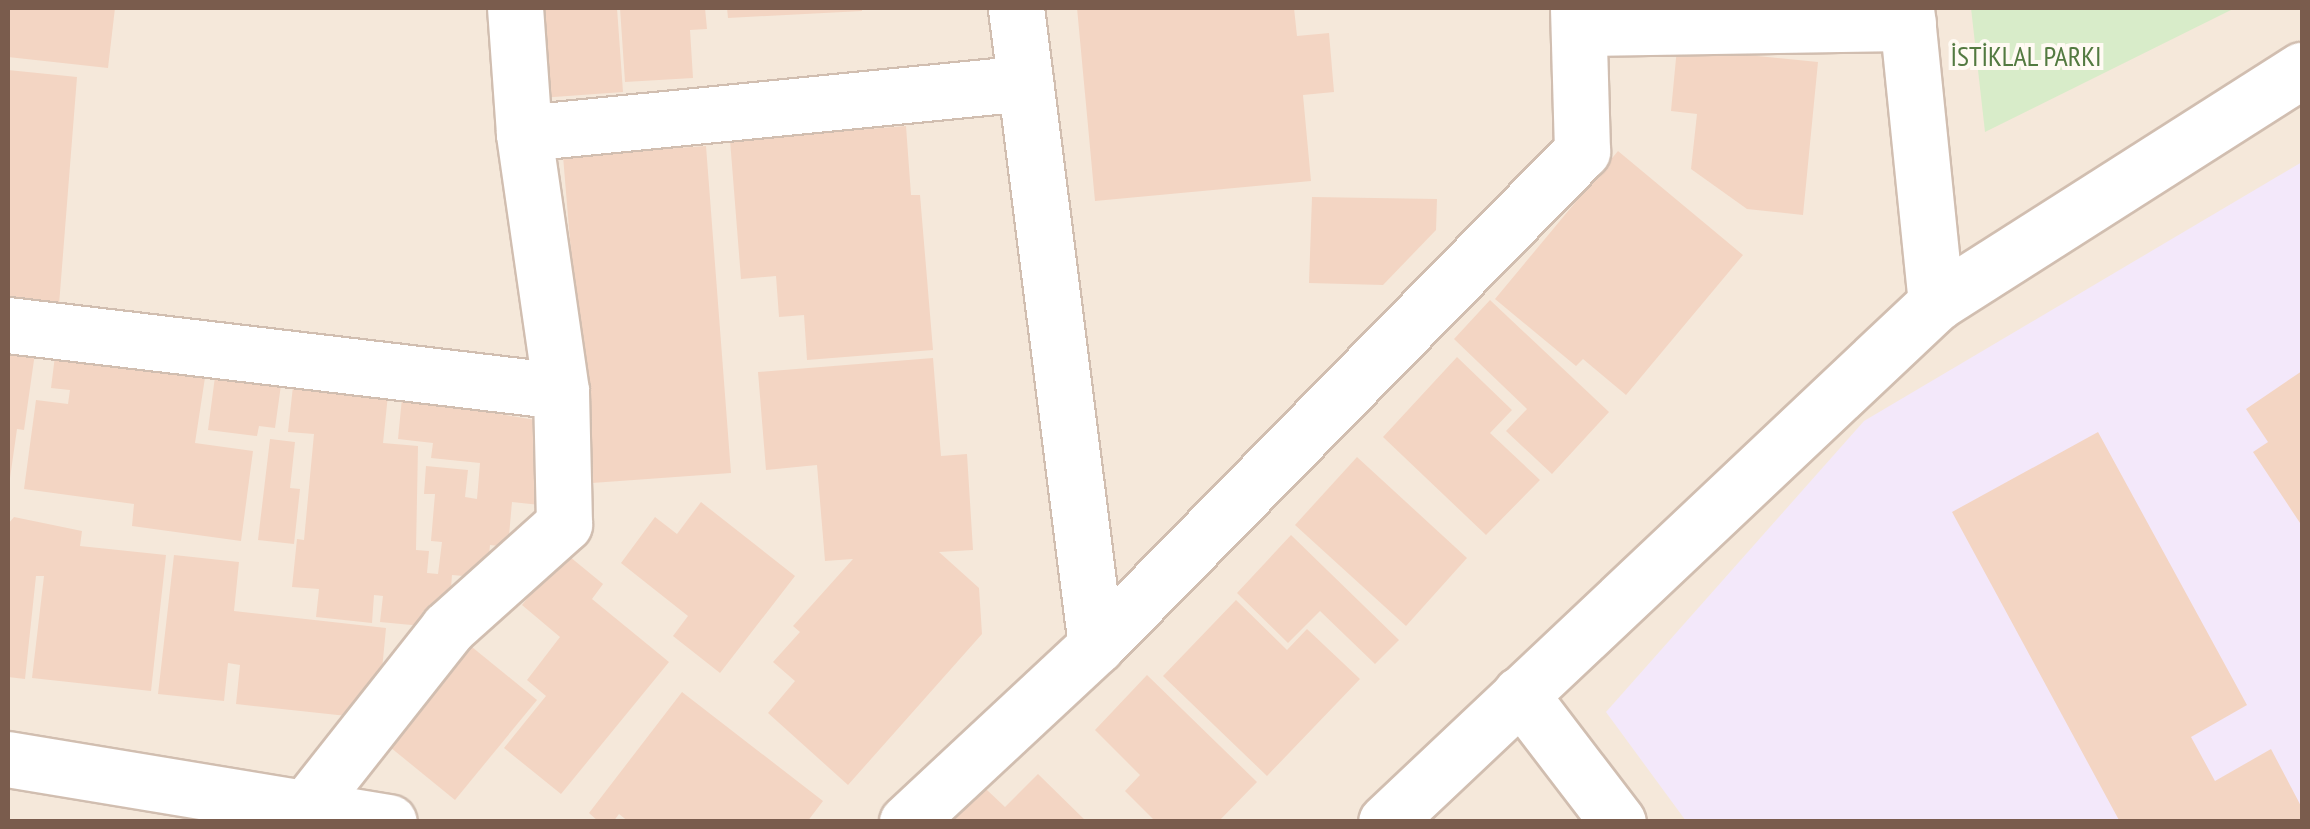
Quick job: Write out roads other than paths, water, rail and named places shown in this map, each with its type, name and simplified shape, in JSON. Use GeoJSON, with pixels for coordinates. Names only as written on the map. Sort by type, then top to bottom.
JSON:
{"type":"FeatureCollection","features":[{"type":"Feature","properties":{"kind":"street"},"geometry":{"type":"LineString","coordinates":[[306,808],[448,628],[564,524],[560,391],[524,133],[515,8]]}},
{"type":"Feature","properties":{"kind":"street"},"geometry":{"type":"LineString","coordinates":[[1016,8],[1096,646]]}},
{"type":"Feature","properties":{"kind":"street"},"geometry":{"type":"LineString","coordinates":[[908,822],[1096,646],[1582,151],[1580,18],[1907,16],[1936,303]]}},
{"type":"Feature","properties":{"kind":"street"},"geometry":{"type":"LineString","coordinates":[[1386,822],[1936,303],[2302,70]]}},
{"type":"Feature","properties":{"kind":"street"},"geometry":{"type":"LineString","coordinates":[[524,133],[1026,83]]}},
{"type":"Feature","properties":{"kind":"street"},"geometry":{"type":"LineString","coordinates":[[8,325],[560,391]]}},
{"type":"Feature","properties":{"kind":"street"},"geometry":{"type":"LineString","coordinates":[[1520,694],[1618,822]]}},
{"type":"Feature","properties":{"kind":"street"},"geometry":{"type":"LineString","coordinates":[[8,759],[389,822]]}},
{"type":"Feature","properties":{"kind":"park label","name":"İSTİKLAL PARKI"},"geometry":{"type":"Point","coordinates":[2026,56]}}]}
